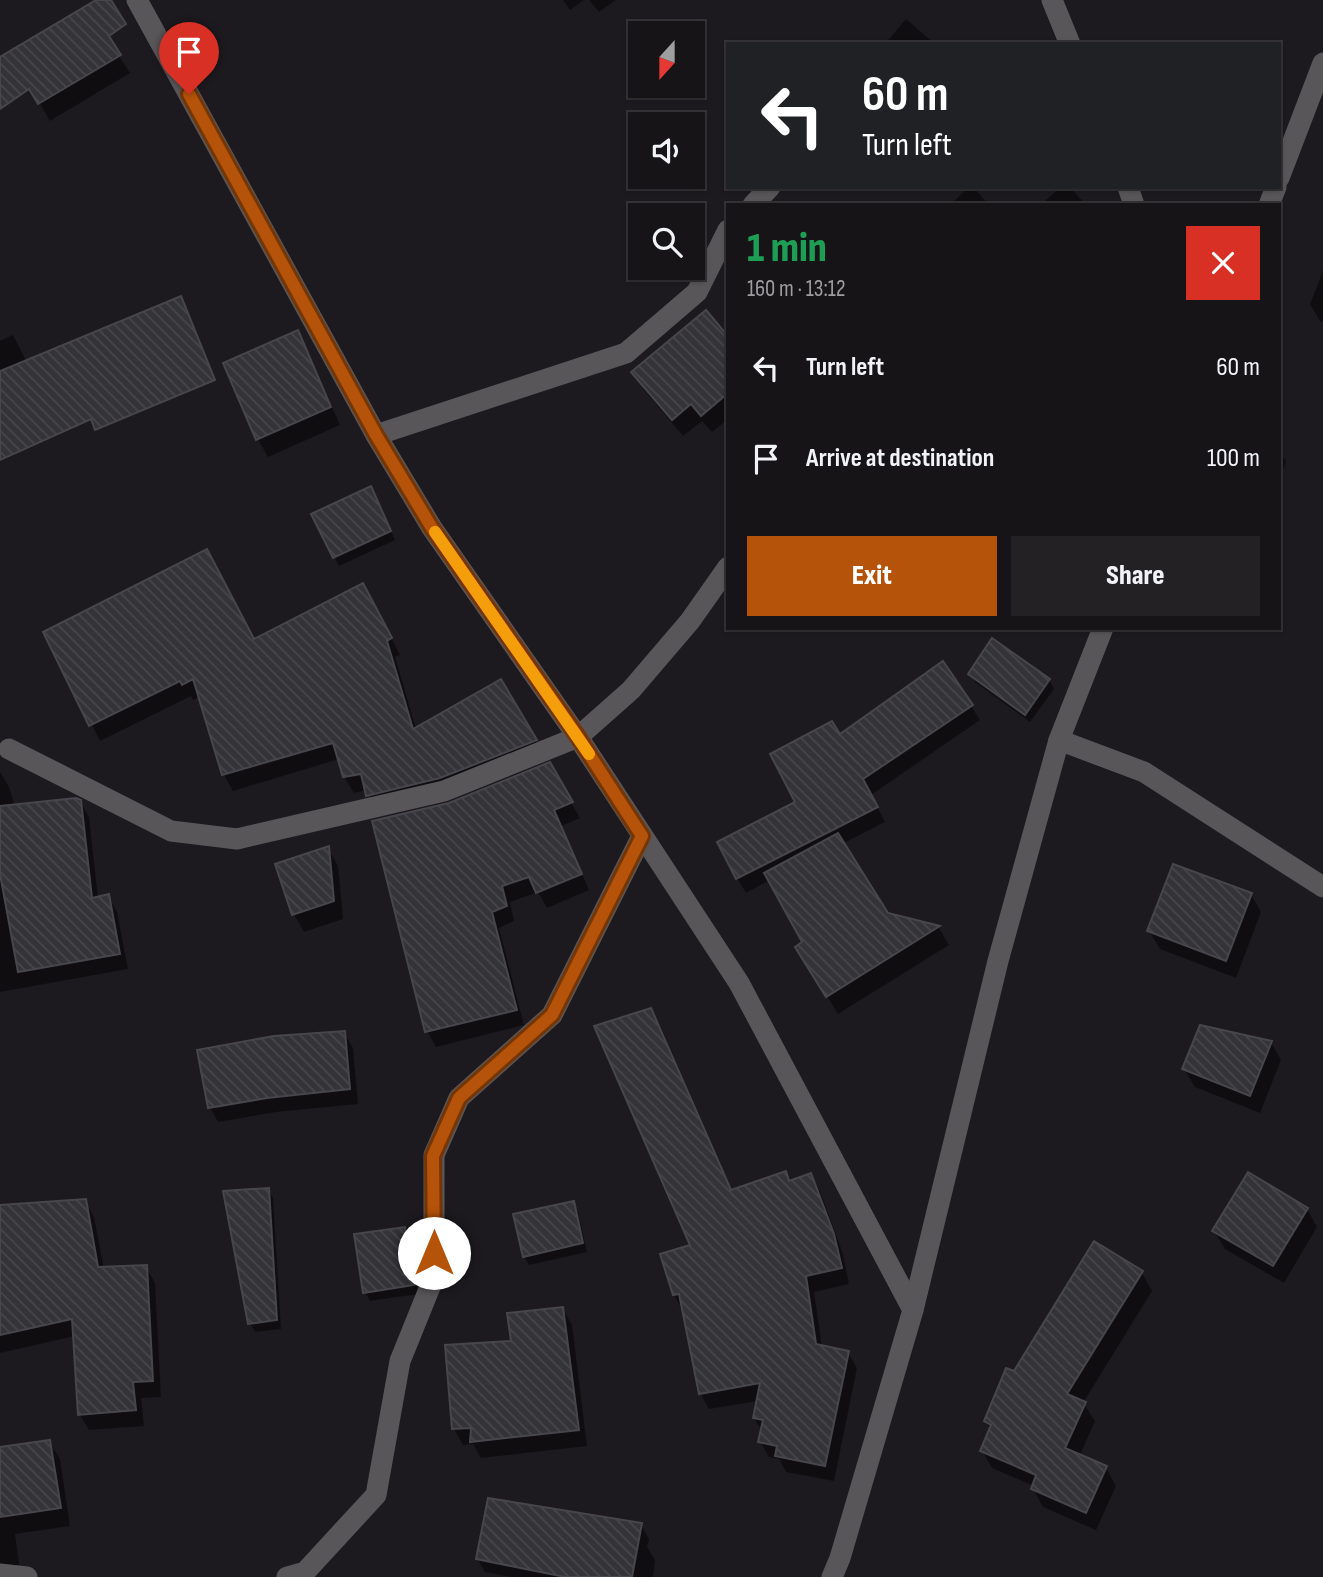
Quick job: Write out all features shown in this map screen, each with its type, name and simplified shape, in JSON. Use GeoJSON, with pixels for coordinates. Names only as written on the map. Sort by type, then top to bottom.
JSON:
{"type":"FeatureCollection","features":[{"type":"Feature","properties":{"kind":"street"},"geometry":{"type":"LineString","coordinates":[[137,0],[376,435],[432,528],[578,737],[739,983],[913,1310]]}},
{"type":"Feature","properties":{"kind":"street"},"geometry":{"type":"LineString","coordinates":[[1052,0],[1069,42]]}},
{"type":"Feature","properties":{"kind":"street"},"geometry":{"type":"LineString","coordinates":[[1281,172],[1323,63]]}},
{"type":"Feature","properties":{"kind":"street"},"geometry":{"type":"LineString","coordinates":[[755,203],[768,189]]}},
{"type":"Feature","properties":{"kind":"street"},"geometry":{"type":"LineString","coordinates":[[376,435],[626,353],[697,292],[726,234]]}},
{"type":"Feature","properties":{"kind":"street"},"geometry":{"type":"LineString","coordinates":[[9,749],[171,831],[237,839],[444,792],[578,737],[639,680],[691,621],[726,570]]}},
{"type":"Feature","properties":{"kind":"street"},"geometry":{"type":"LineString","coordinates":[[832,1577],[840,1558],[913,1310],[998,961],[1059,740],[1102,630]]}},
{"type":"Feature","properties":{"kind":"street"},"geometry":{"type":"LineString","coordinates":[[1059,740],[1144,772],[1323,887]]}},
{"type":"Feature","properties":{"kind":"street"},"geometry":{"type":"LineString","coordinates":[[287,1577],[305,1572],[376,1495],[400,1361],[434,1277],[433,1156],[459,1098],[552,1015],[642,836]]}},
{"type":"Feature","properties":{"kind":"street"},"geometry":{"type":"LineString","coordinates":[[0,1574],[27,1577]]}},
{"type":"Feature","properties":{"kind":"building"},"geometry":{"type":"Polygon","coordinates":[[[96,0],[111,0],[126,24],[109,36],[121,55],[38,104],[29,89],[0,109],[0,57],[96,0]]]}},
{"type":"Feature","properties":{"kind":"building"},"geometry":{"type":"Polygon","coordinates":[[[181,296],[215,380],[95,430],[91,419],[0,460],[0,371],[181,296]]]}},
{"type":"Feature","properties":{"kind":"building"},"geometry":{"type":"Polygon","coordinates":[[[706,310],[726,334],[726,395],[701,416],[691,404],[672,420],[631,372],[706,310]]]}},
{"type":"Feature","properties":{"kind":"building"},"geometry":{"type":"Polygon","coordinates":[[[298,330],[331,407],[256,440],[223,363],[298,330]]]}},
{"type":"Feature","properties":{"kind":"building"},"geometry":{"type":"Polygon","coordinates":[[[371,486],[391,531],[333,558],[311,514],[371,486]]]}},
{"type":"Feature","properties":{"kind":"building"},"geometry":{"type":"Polygon","coordinates":[[[207,549],[254,639],[363,583],[392,638],[387,641],[413,729],[501,679],[537,740],[440,778],[366,796],[361,774],[343,777],[333,743],[222,775],[193,679],[182,685],[180,681],[89,726],[43,632],[207,549]]]}},
{"type":"Feature","properties":{"kind":"building"},"geometry":{"type":"Polygon","coordinates":[[[992,638],[1050,679],[1025,715],[968,674],[992,638]]]}},
{"type":"Feature","properties":{"kind":"building"},"geometry":{"type":"Polygon","coordinates":[[[943,661],[973,705],[863,779],[878,807],[736,879],[717,842],[795,802],[770,754],[832,721],[840,734],[943,661]]]}},
{"type":"Feature","properties":{"kind":"building"},"geometry":{"type":"Polygon","coordinates":[[[550,762],[573,802],[554,810],[582,874],[536,893],[529,877],[502,886],[507,906],[492,912],[517,1010],[425,1032],[372,821],[449,803],[550,762]]]}},
{"type":"Feature","properties":{"kind":"building"},"geometry":{"type":"Polygon","coordinates":[[[76,798],[81,800],[92,898],[109,894],[120,954],[18,972],[0,874],[0,806],[76,798]]]}},
{"type":"Feature","properties":{"kind":"building"},"geometry":{"type":"Polygon","coordinates":[[[838,833],[888,913],[940,926],[826,997],[795,947],[802,942],[764,873],[838,833]]]}},
{"type":"Feature","properties":{"kind":"building"},"geometry":{"type":"Polygon","coordinates":[[[329,846],[334,901],[292,915],[275,864],[329,846]]]}},
{"type":"Feature","properties":{"kind":"building"},"geometry":{"type":"Polygon","coordinates":[[[1173,864],[1252,893],[1226,961],[1147,931],[1173,864]]]}},
{"type":"Feature","properties":{"kind":"building"},"geometry":{"type":"Polygon","coordinates":[[[651,1008],[731,1190],[786,1171],[789,1181],[811,1173],[834,1234],[842,1268],[806,1276],[816,1344],[849,1351],[825,1466],[775,1456],[777,1446],[758,1442],[763,1420],[753,1418],[760,1383],[699,1394],[679,1294],[673,1295],[660,1254],[690,1245],[594,1026],[651,1008]]]}},
{"type":"Feature","properties":{"kind":"building"},"geometry":{"type":"Polygon","coordinates":[[[1200,1025],[1272,1041],[1250,1096],[1182,1069],[1200,1025]]]}},
{"type":"Feature","properties":{"kind":"building"},"geometry":{"type":"Polygon","coordinates":[[[345,1031],[350,1089],[208,1108],[197,1050],[274,1036],[345,1031]]]}},
{"type":"Feature","properties":{"kind":"building"},"geometry":{"type":"Polygon","coordinates":[[[1248,1172],[1308,1208],[1273,1266],[1212,1231],[1248,1172]]]}},
{"type":"Feature","properties":{"kind":"building"},"geometry":{"type":"Polygon","coordinates":[[[269,1188],[277,1320],[248,1324],[223,1191],[269,1188]]]}},
{"type":"Feature","properties":{"kind":"building"},"geometry":{"type":"Polygon","coordinates":[[[86,1199],[98,1267],[147,1265],[153,1381],[133,1382],[136,1410],[78,1415],[72,1319],[0,1335],[0,1205],[86,1199]]]}},
{"type":"Feature","properties":{"kind":"building"},"geometry":{"type":"Polygon","coordinates":[[[574,1201],[583,1243],[523,1257],[513,1214],[574,1201]]]}},
{"type":"Feature","properties":{"kind":"building"},"geometry":{"type":"Polygon","coordinates":[[[405,1227],[414,1285],[363,1293],[354,1234],[405,1227]]]}},
{"type":"Feature","properties":{"kind":"building"},"geometry":{"type":"Polygon","coordinates":[[[1094,1241],[1143,1271],[1067,1394],[1086,1402],[1065,1448],[1107,1466],[1086,1513],[1031,1489],[1036,1475],[980,1451],[991,1425],[984,1421],[1006,1368],[1014,1371],[1094,1241]]]}},
{"type":"Feature","properties":{"kind":"building"},"geometry":{"type":"Polygon","coordinates":[[[563,1307],[579,1430],[470,1442],[471,1428],[452,1429],[445,1345],[511,1341],[507,1313],[563,1307]]]}},
{"type":"Feature","properties":{"kind":"building"},"geometry":{"type":"Polygon","coordinates":[[[50,1440],[61,1508],[0,1517],[0,1447],[50,1440]]]}},
{"type":"Feature","properties":{"kind":"building"},"geometry":{"type":"Polygon","coordinates":[[[488,1498],[642,1523],[632,1577],[565,1577],[476,1559],[488,1498]]]}},
{"type":"Feature","properties":{"kind":"slow traffic"},"geometry":{"type":"LineString","coordinates":[[435,532],[589,754]]}},
{"type":"Feature","properties":{"kind":"route"},"geometry":{"type":"LineString","coordinates":[[189,94],[376,435],[432,528],[578,737],[642,836],[552,1015],[459,1098],[433,1156],[434,1253]]}}]}
